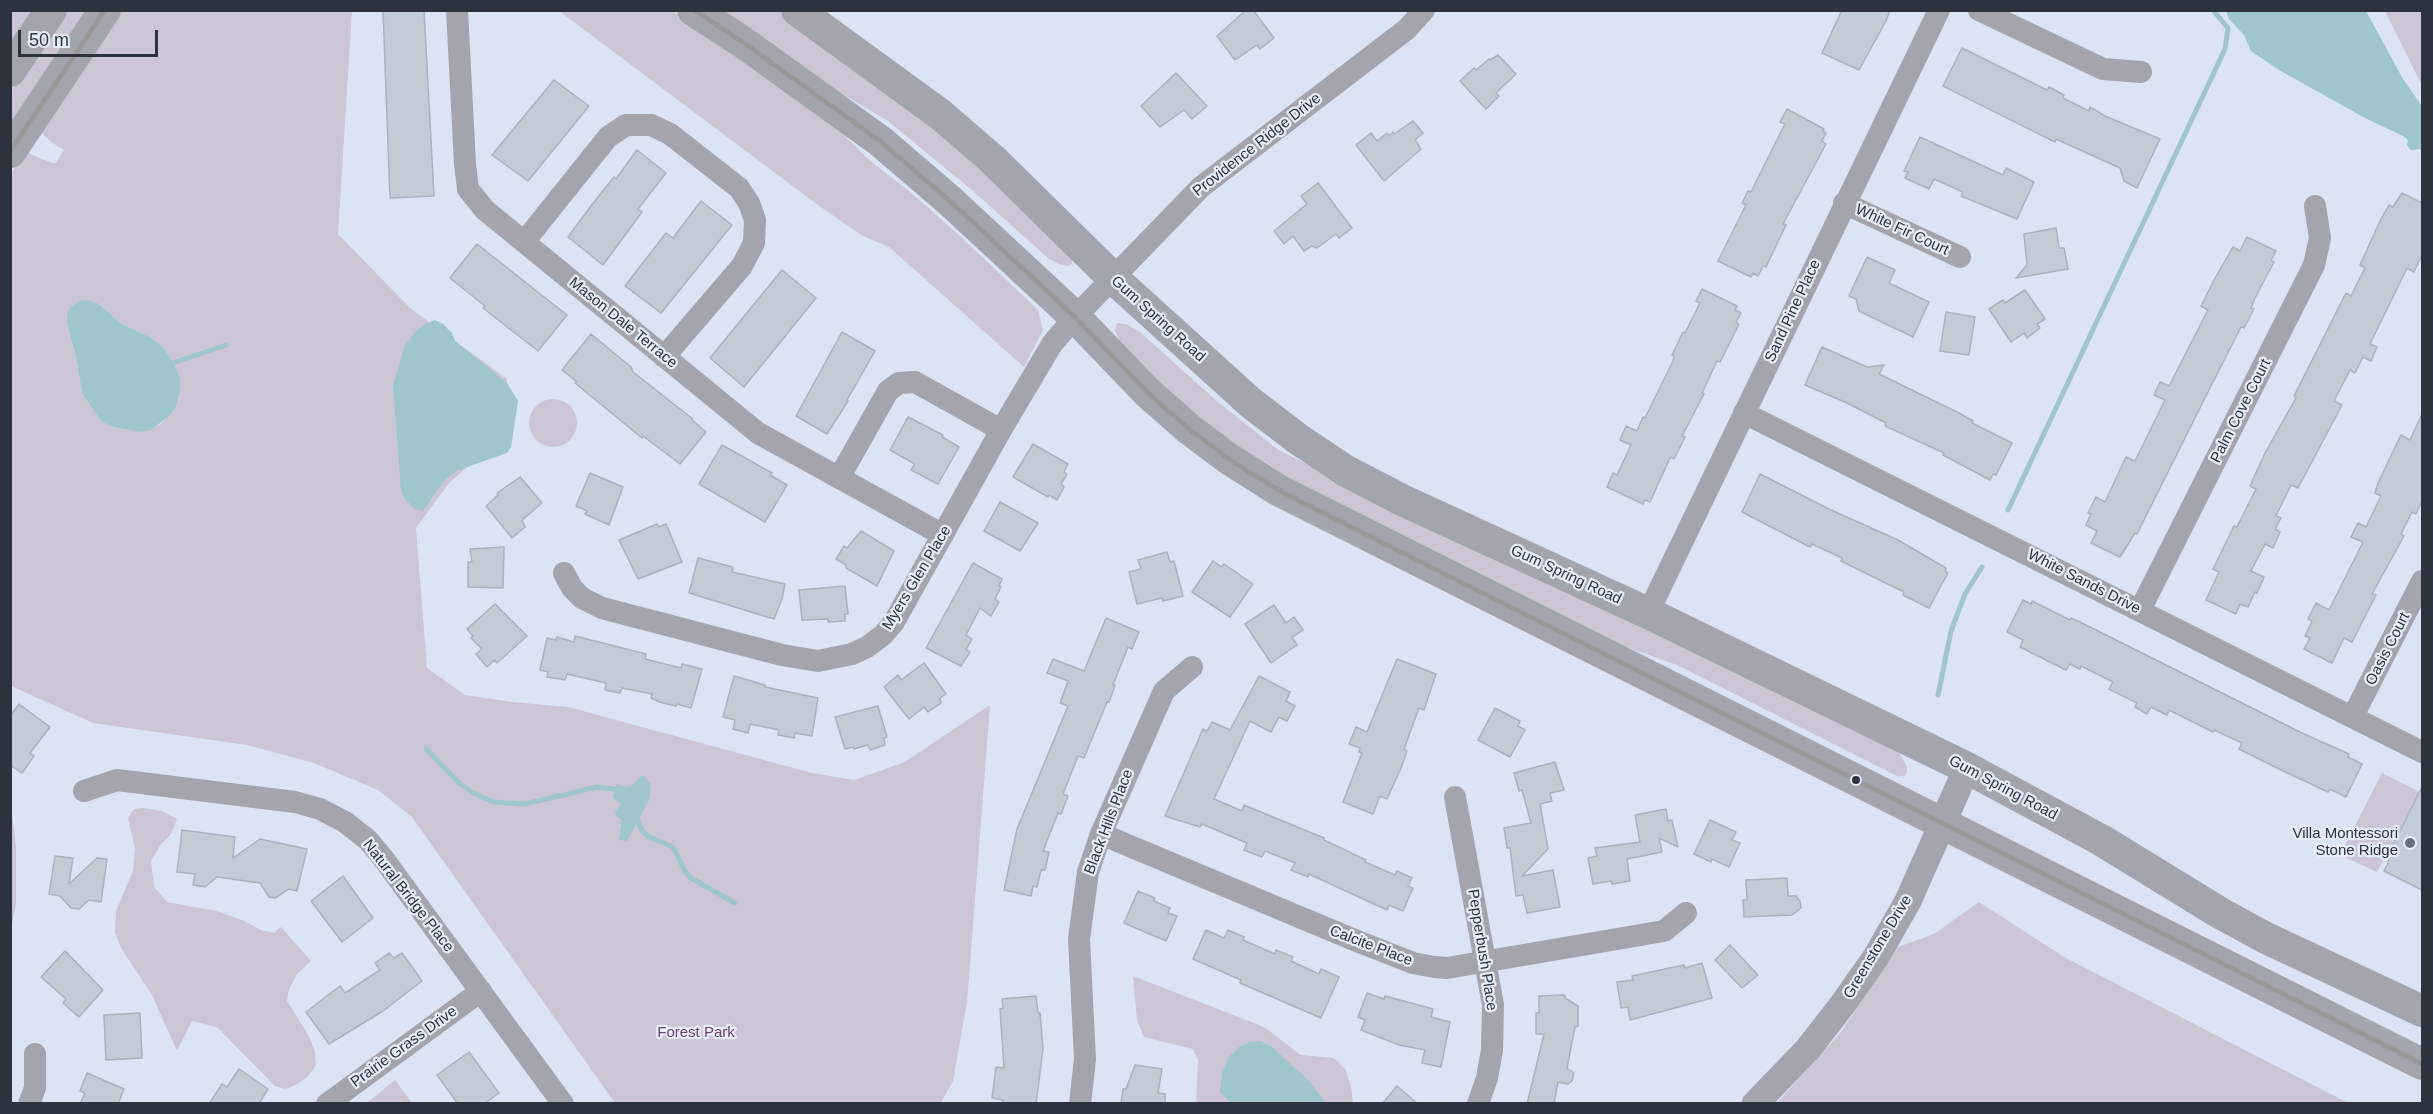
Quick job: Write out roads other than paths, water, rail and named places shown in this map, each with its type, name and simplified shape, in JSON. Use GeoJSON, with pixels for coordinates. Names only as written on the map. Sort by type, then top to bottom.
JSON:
{"type":"FeatureCollection","features":[{"type":"Feature","properties":{"kind":"main road"},"geometry":{"type":"LineString","coordinates":[[10,71],[51,10]]}},
{"type":"Feature","properties":{"kind":"main road"},"geometry":{"type":"LineString","coordinates":[[10,152],[105,10]]}},
{"type":"Feature","properties":{"kind":"main road"},"geometry":{"type":"LineString","coordinates":[[693,10],[744,43],[880,141],[950,201],[1075,317],[1148,393],[1189,429],[1229,459],[1278,490],[2422,1064]]}},
{"type":"Feature","properties":{"kind":"main road","name":"Gum Spring Road"},"geometry":{"type":"LineString","coordinates":[[797,10],[941,115],[992,159],[1114,279],[1251,403],[1298,439],[1346,471],[1402,500],[1648,613],[1967,768],[2101,840],[2220,913],[2266,938],[2422,1011]]}},
{"type":"Feature","properties":{"kind":"street","name":"Mason Dale Terrace"},"geometry":{"type":"LineString","coordinates":[[457,10],[468,189],[485,210],[758,433],[943,535]]}},
{"type":"Feature","properties":{"kind":"street","name":"Providence Ridge Drive"},"geometry":{"type":"LineString","coordinates":[[1075,317],[1201,187],[1407,29],[1424,10]]}},
{"type":"Feature","properties":{"kind":"street","name":"Sand Pine Place"},"geometry":{"type":"LineString","coordinates":[[1648,613],[1844,202],[1939,10]]}},
{"type":"Feature","properties":{"kind":"street"},"geometry":{"type":"LineString","coordinates":[[1979,10],[2103,69],[2141,72]]}},
{"type":"Feature","properties":{"kind":"street"},"geometry":{"type":"LineString","coordinates":[[524,242],[608,137],[626,126],[651,125],[670,134],[739,188],[749,203],[755,220],[754,243],[742,266],[664,357]]}},
{"type":"Feature","properties":{"kind":"street","name":"White Fir Court"},"geometry":{"type":"LineString","coordinates":[[1844,202],[1960,257]]}},
{"type":"Feature","properties":{"kind":"street","name":"Palm Cove Court"},"geometry":{"type":"LineString","coordinates":[[2140,610],[2314,265],[2320,238],[2315,206]]}},
{"type":"Feature","properties":{"kind":"street","name":"Myers Glen Place"},"geometry":{"type":"LineString","coordinates":[[564,573],[572,588],[582,598],[602,608],[782,655],[818,661],[852,654],[883,635],[894,622],[1001,430],[1052,344],[1075,317]]}},
{"type":"Feature","properties":{"kind":"street"},"geometry":{"type":"LineString","coordinates":[[839,478],[888,391],[899,383],[915,382],[1001,430]]}},
{"type":"Feature","properties":{"kind":"street","name":"White Sands Drive"},"geometry":{"type":"LineString","coordinates":[[1744,412],[2422,752]]}},
{"type":"Feature","properties":{"kind":"street","name":"Oasis Court"},"geometry":{"type":"LineString","coordinates":[[2353,716],[2422,581]]}},
{"type":"Feature","properties":{"kind":"street","name":"Black Hills Place"},"geometry":{"type":"LineString","coordinates":[[1080,1104],[1085,1059],[1078,939],[1086,879],[1101,834],[1164,691],[1192,667]]}},
{"type":"Feature","properties":{"kind":"street","name":"Greenstone Drive"},"geometry":{"type":"LineString","coordinates":[[1755,1104],[1808,1049],[1844,1004],[1875,957],[1908,901],[1967,768]]}},
{"type":"Feature","properties":{"kind":"street","name":"Natural Bridge Place"},"geometry":{"type":"LineString","coordinates":[[84,791],[117,780],[296,802],[320,809],[345,822],[368,840],[383,858],[563,1104]]}},
{"type":"Feature","properties":{"kind":"street","name":"Pepperbush Place"},"geometry":{"type":"LineString","coordinates":[[1455,797],[1493,1005],[1492,1050],[1478,1104]]}},
{"type":"Feature","properties":{"kind":"street","name":"Calcite Place"},"geometry":{"type":"LineString","coordinates":[[1101,834],[1413,963],[1447,968],[1664,931],[1686,913]]}},
{"type":"Feature","properties":{"kind":"street","name":"Prairie Grass Drive"},"geometry":{"type":"LineString","coordinates":[[327,1104],[481,991]]}},
{"type":"Feature","properties":{"kind":"street"},"geometry":{"type":"LineString","coordinates":[[29,1104],[35,1088],[35,1054]]}},
{"type":"Feature","properties":{"kind":"waterway"},"geometry":{"type":"LineString","coordinates":[[2008,510],[2225,49],[2228,28],[2213,10]]}},
{"type":"Feature","properties":{"kind":"waterway"},"geometry":{"type":"LineString","coordinates":[[170,364],[226,345]]}},
{"type":"Feature","properties":{"kind":"waterway"},"geometry":{"type":"LineString","coordinates":[[1938,695],[1951,631],[1965,594],[1982,567]]}},
{"type":"Feature","properties":{"kind":"waterway"},"geometry":{"type":"LineString","coordinates":[[426,749],[459,783],[473,793],[494,802],[525,804],[597,787],[613,789],[621,793]]}},
{"type":"Feature","properties":{"kind":"waterway"},"geometry":{"type":"LineString","coordinates":[[636,815],[642,831],[649,837],[673,847],[691,878],[735,903]]}},
{"type":"Feature","properties":{"kind":"place","name":"Villa Montessori Stone Ridge"},"geometry":{"type":"Point","coordinates":[2410,843]}},
{"type":"Feature","properties":{"kind":"park label","name":"Forest Park"},"geometry":{"type":"Point","coordinates":[696,1033]}}]}
